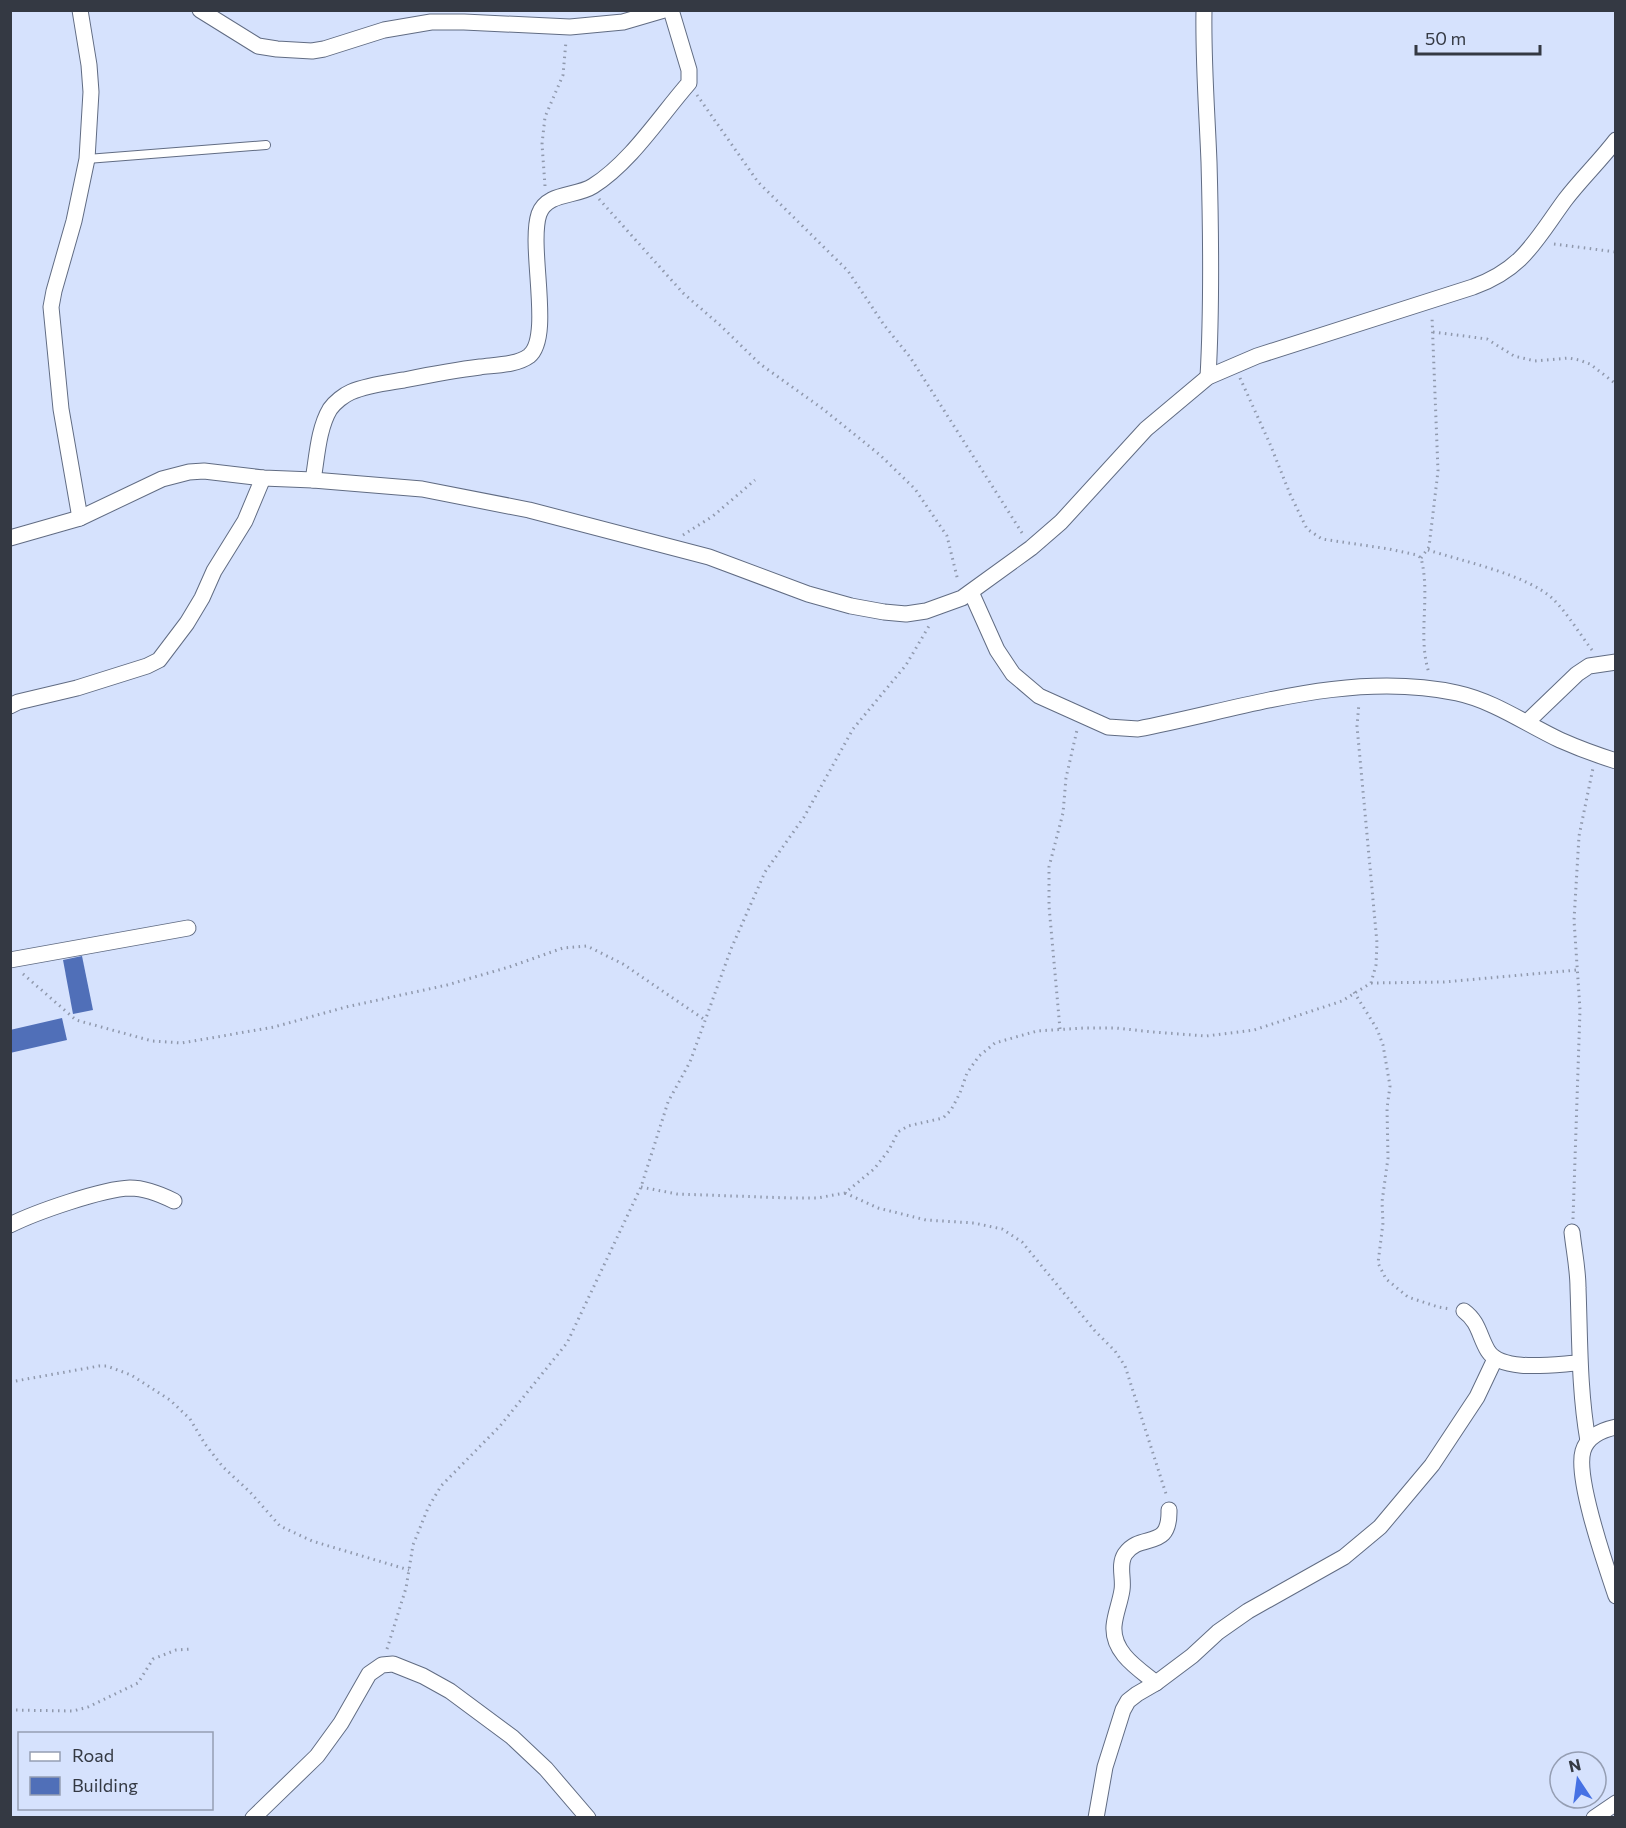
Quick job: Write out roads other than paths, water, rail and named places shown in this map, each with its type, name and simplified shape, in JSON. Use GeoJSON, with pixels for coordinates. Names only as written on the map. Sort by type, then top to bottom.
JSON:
{"type":"FeatureCollection","features":[{"type":"Feature","properties":{"kind":"street"},"geometry":{"type":"LineString","coordinates":[[80,10],[91,92],[87,159],[74,221],[51,307],[60,400],[80,518]]}},
{"type":"Feature","properties":{"kind":"street"},"geometry":{"type":"LineString","coordinates":[[200,10],[258,46],[295,51],[324,49],[384,30],[431,22],[567,27],[623,22],[664,10]]}},
{"type":"Feature","properties":{"kind":"street"},"geometry":{"type":"LineString","coordinates":[[313,480],[320,441],[330,409],[348,393],[365,387],[506,363],[527,358],[534,351],[540,334],[537,269],[538,218],[546,202],[590,188],[604,179],[689,83],[689,70],[671,10]]}},
{"type":"Feature","properties":{"kind":"street"},"geometry":{"type":"LineString","coordinates":[[1204,10],[1211,242],[1208,377]]}},
{"type":"Feature","properties":{"kind":"street"},"geometry":{"type":"LineString","coordinates":[[10,538],[80,518],[162,479],[189,472],[204,471],[263,478],[422,489],[529,510],[709,557],[808,594],[851,606],[906,614],[926,611],[966,595],[1031,548],[1061,522],[1146,429],[1208,377],[1235,365],[1494,280],[1523,258],[1566,199],[1616,140]]}},
{"type":"Feature","properties":{"kind":"street"},"geometry":{"type":"LineString","coordinates":[[10,706],[124,674],[159,660],[188,623],[213,571],[245,521],[263,478]]}},
{"type":"Feature","properties":{"kind":"street"},"geometry":{"type":"LineString","coordinates":[[966,595],[1013,674],[1039,696],[1108,727],[1138,729],[1324,690],[1357,686],[1413,686],[1458,693],[1495,707],[1560,740],[1616,761]]}},
{"type":"Feature","properties":{"kind":"street"},"geometry":{"type":"LineString","coordinates":[[1527,722],[1577,674],[1588,666],[1608,662]]}},
{"type":"Feature","properties":{"kind":"street"},"geometry":{"type":"LineString","coordinates":[[15,965],[188,928]]}},
{"type":"Feature","properties":{"kind":"street"},"geometry":{"type":"LineString","coordinates":[[10,1225],[97,1194],[115,1190],[133,1188],[174,1201]]}},
{"type":"Feature","properties":{"kind":"street"},"geometry":{"type":"LineString","coordinates":[[1572,1232],[1578,1285],[1582,1403],[1588,1441]]}},
{"type":"Feature","properties":{"kind":"street"},"geometry":{"type":"LineString","coordinates":[[1464,1311],[1473,1318],[1488,1350],[1495,1359],[1508,1364],[1579,1363]]}},
{"type":"Feature","properties":{"kind":"street"},"geometry":{"type":"LineString","coordinates":[[1096,1818],[1105,1767],[1128,1701],[1192,1656],[1226,1626],[1248,1611],[1344,1557],[1380,1527],[1432,1465],[1477,1396],[1495,1359]]}},
{"type":"Feature","properties":{"kind":"street"},"geometry":{"type":"LineString","coordinates":[[1616,1427],[1601,1432],[1588,1441],[1583,1450],[1582,1476],[1601,1553],[1616,1596]]}},
{"type":"Feature","properties":{"kind":"street"},"geometry":{"type":"LineString","coordinates":[[1156,1683],[1128,1660],[1117,1643],[1114,1627],[1122,1591],[1121,1567],[1126,1553],[1135,1546],[1166,1532],[1169,1526],[1169,1510]]}},
{"type":"Feature","properties":{"kind":"street"},"geometry":{"type":"LineString","coordinates":[[253,1818],[317,1756],[341,1723],[369,1674],[382,1665],[393,1664],[405,1667],[450,1691],[512,1737],[546,1769],[588,1818]]}},
{"type":"Feature","properties":{"kind":"street"},"geometry":{"type":"LineString","coordinates":[[1594,1818],[1616,1803]]}},
{"type":"Feature","properties":{"kind":"lane"},"geometry":{"type":"LineString","coordinates":[[87,159],[266,145]]}}]}
